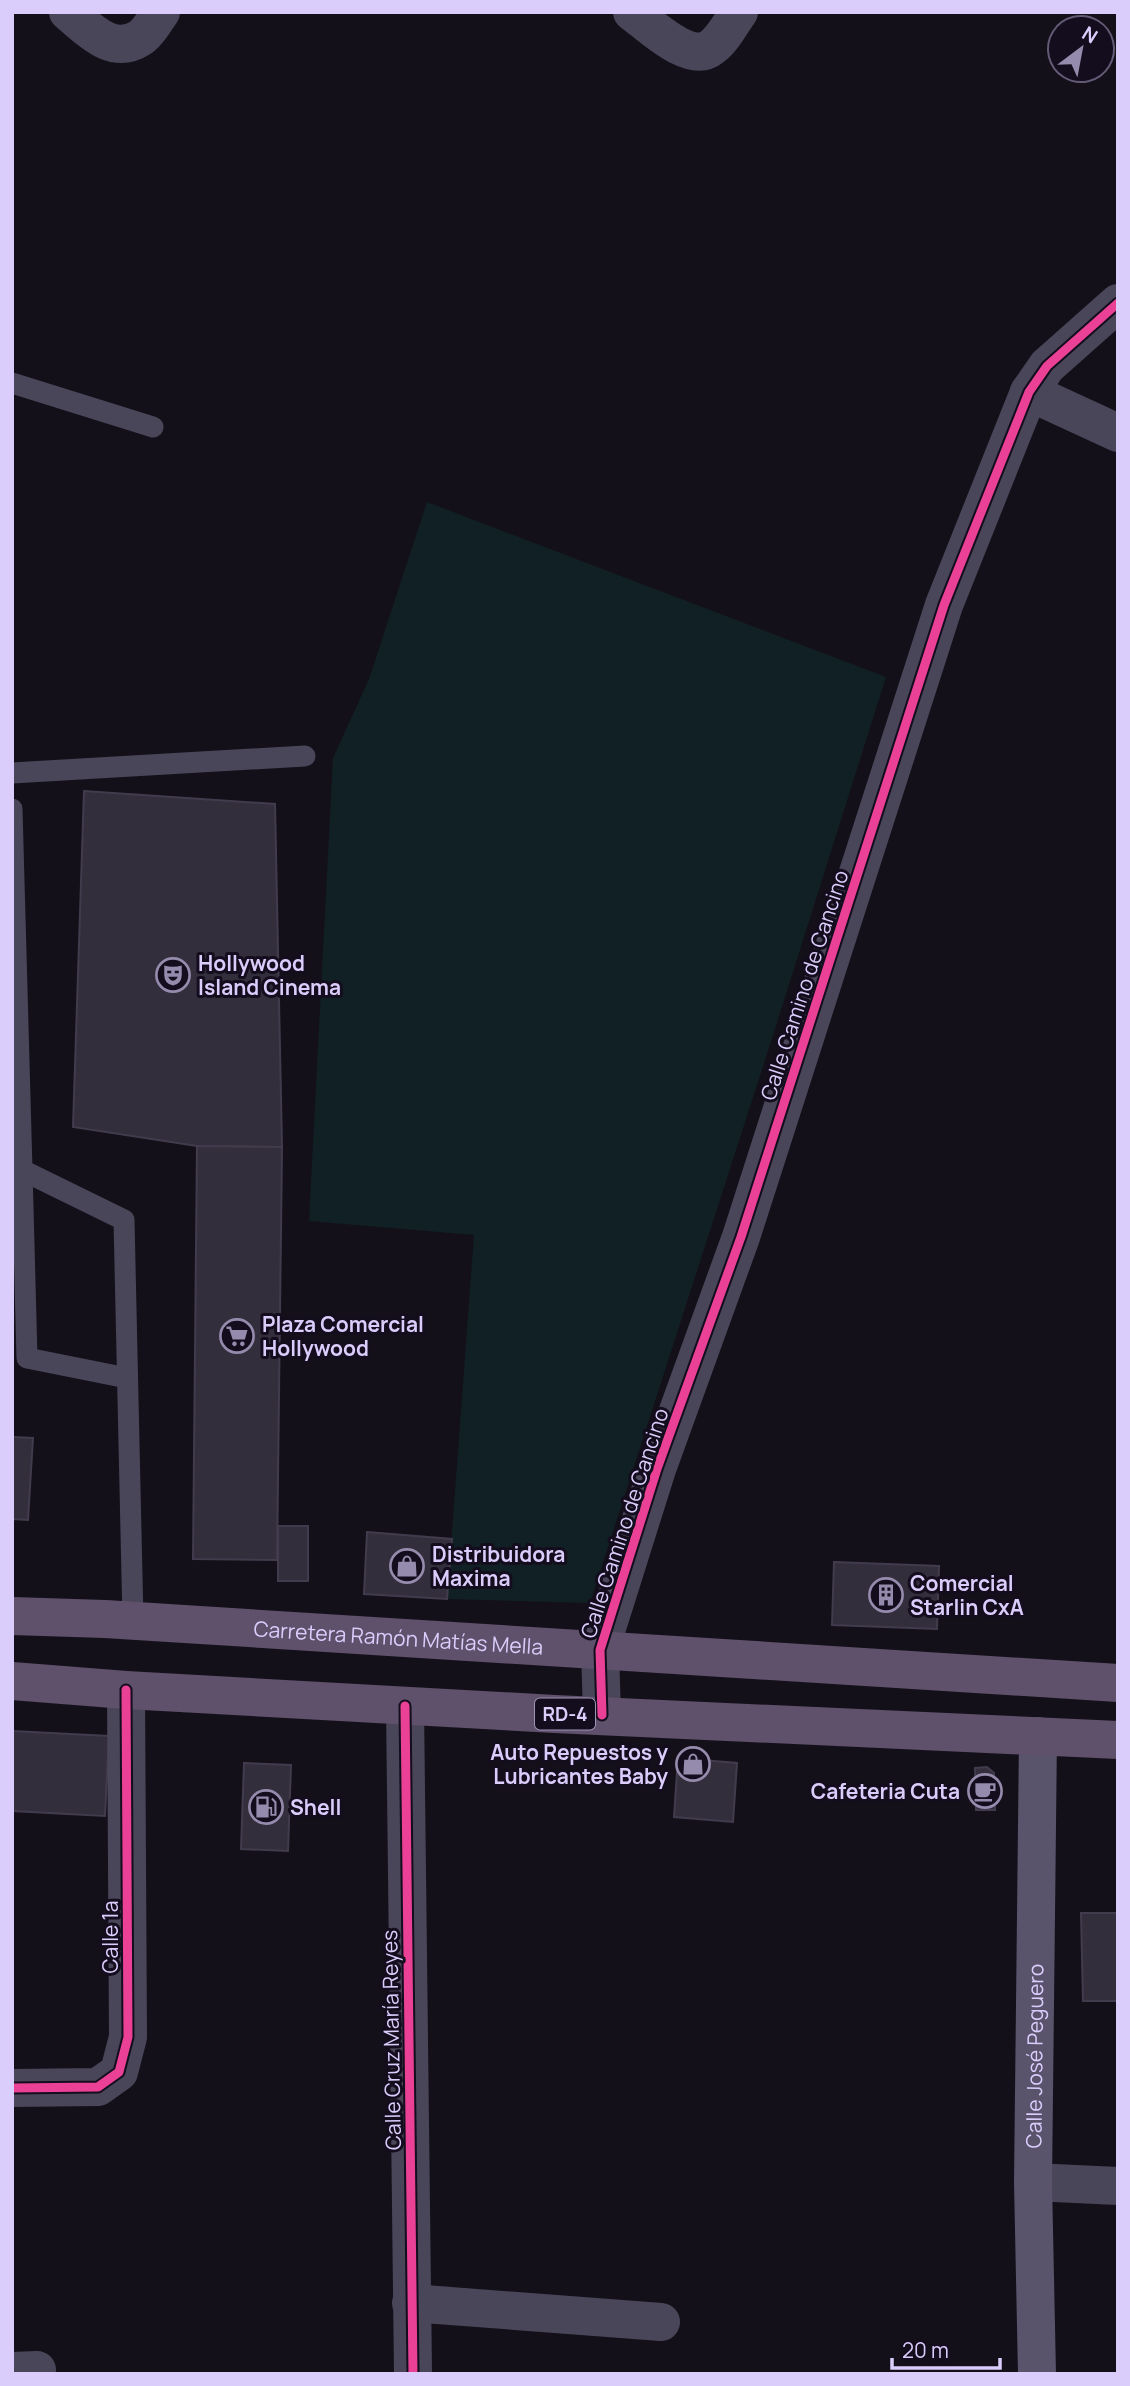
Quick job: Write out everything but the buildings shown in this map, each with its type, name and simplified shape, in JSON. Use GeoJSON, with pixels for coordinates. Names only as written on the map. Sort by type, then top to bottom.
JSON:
{"type":"FeatureCollection","features":[{"type":"Feature","properties":{"kind":"main road","name":"Carretera Ramón Matías Mella"},"geometry":{"type":"LineString","coordinates":[[12,1616],[134,1621],[1118,1683]]}},
{"type":"Feature","properties":{"kind":"main road","name":"RD-4"},"geometry":{"type":"LineString","coordinates":[[12,1681],[405,1706],[1118,1740]]}},
{"type":"Feature","properties":{"kind":"main road","name":"Calle José Peguero"},"geometry":{"type":"LineString","coordinates":[[1037,2374],[1033,2182],[1038,1736]]}},
{"type":"Feature","properties":{"kind":"street"},"geometry":{"type":"LineString","coordinates":[[68,12],[108,43],[126,44],[142,37],[161,12]]}},
{"type":"Feature","properties":{"kind":"street"},"geometry":{"type":"LineString","coordinates":[[632,12],[676,45],[696,52],[712,48],[739,12]]}},
{"type":"Feature","properties":{"kind":"street","name":"Calle Camino de Cancino"},"geometry":{"type":"LineString","coordinates":[[602,1715],[600,1650],[657,1469],[741,1237],[944,605],[1029,392],[1047,366],[1118,303]]}},
{"type":"Feature","properties":{"kind":"street"},"geometry":{"type":"LineString","coordinates":[[1029,392],[1118,433]]}},
{"type":"Feature","properties":{"kind":"street","name":"Calle 1a"},"geometry":{"type":"LineString","coordinates":[[12,2088],[98,2087],[119,2072],[128,2037],[126,1690]]}},
{"type":"Feature","properties":{"kind":"street","name":"Calle Cruz María Reyes"},"geometry":{"type":"LineString","coordinates":[[405,1706],[413,2374]]}},
{"type":"Feature","properties":{"kind":"street"},"geometry":{"type":"LineString","coordinates":[[1033,2182],[1118,2186]]}},
{"type":"Feature","properties":{"kind":"street"},"geometry":{"type":"LineString","coordinates":[[411,2303],[661,2322]]}},
{"type":"Feature","properties":{"kind":"lane"},"geometry":{"type":"LineString","coordinates":[[12,383],[153,427]]}},
{"type":"Feature","properties":{"kind":"lane"},"geometry":{"type":"LineString","coordinates":[[12,773],[305,756]]}},
{"type":"Feature","properties":{"kind":"lane"},"geometry":{"type":"LineString","coordinates":[[12,809],[27,1358],[127,1378]]}},
{"type":"Feature","properties":{"kind":"lane"},"geometry":{"type":"LineString","coordinates":[[22,1170],[124,1220],[134,1621]]}},
{"type":"Feature","properties":{"kind":"shaded area"},"geometry":{"type":"Polygon","coordinates":[[[427,502],[886,677],[590,1603],[447,1599],[474,1235],[309,1221],[333,758],[369,679],[427,502]]]}},
{"type":"Feature","properties":{"kind":"cycle path"},"geometry":{"type":"LineString","coordinates":[[602,1715],[600,1650],[657,1469],[741,1237],[944,605],[1029,392],[1047,366],[1118,303]]}},
{"type":"Feature","properties":{"kind":"cycle path"},"geometry":{"type":"LineString","coordinates":[[12,2088],[98,2087],[119,2072],[128,2037],[126,1690]]}},
{"type":"Feature","properties":{"kind":"cycle path"},"geometry":{"type":"LineString","coordinates":[[405,1706],[413,2374]]}},
{"type":"Feature","properties":{"kind":"place","name":"Hollywood Island Cinema"},"geometry":{"type":"Point","coordinates":[173,975]}},
{"type":"Feature","properties":{"kind":"place","name":"Plaza Comercial Hollywood"},"geometry":{"type":"Point","coordinates":[237,1336]}},
{"type":"Feature","properties":{"kind":"place","name":"Distribuidora Maxima"},"geometry":{"type":"Point","coordinates":[407,1566]}},
{"type":"Feature","properties":{"kind":"place","name":"Comercial Starlin CxA"},"geometry":{"type":"Point","coordinates":[886,1595]}},
{"type":"Feature","properties":{"kind":"place","name":"Auto Repuestos y Lubricantes Baby"},"geometry":{"type":"Point","coordinates":[693,1764]}},
{"type":"Feature","properties":{"kind":"place","name":"Cafeteria Cuta"},"geometry":{"type":"Point","coordinates":[985,1791]}},
{"type":"Feature","properties":{"kind":"place","name":"Shell"},"geometry":{"type":"Point","coordinates":[266,1807]}}]}
